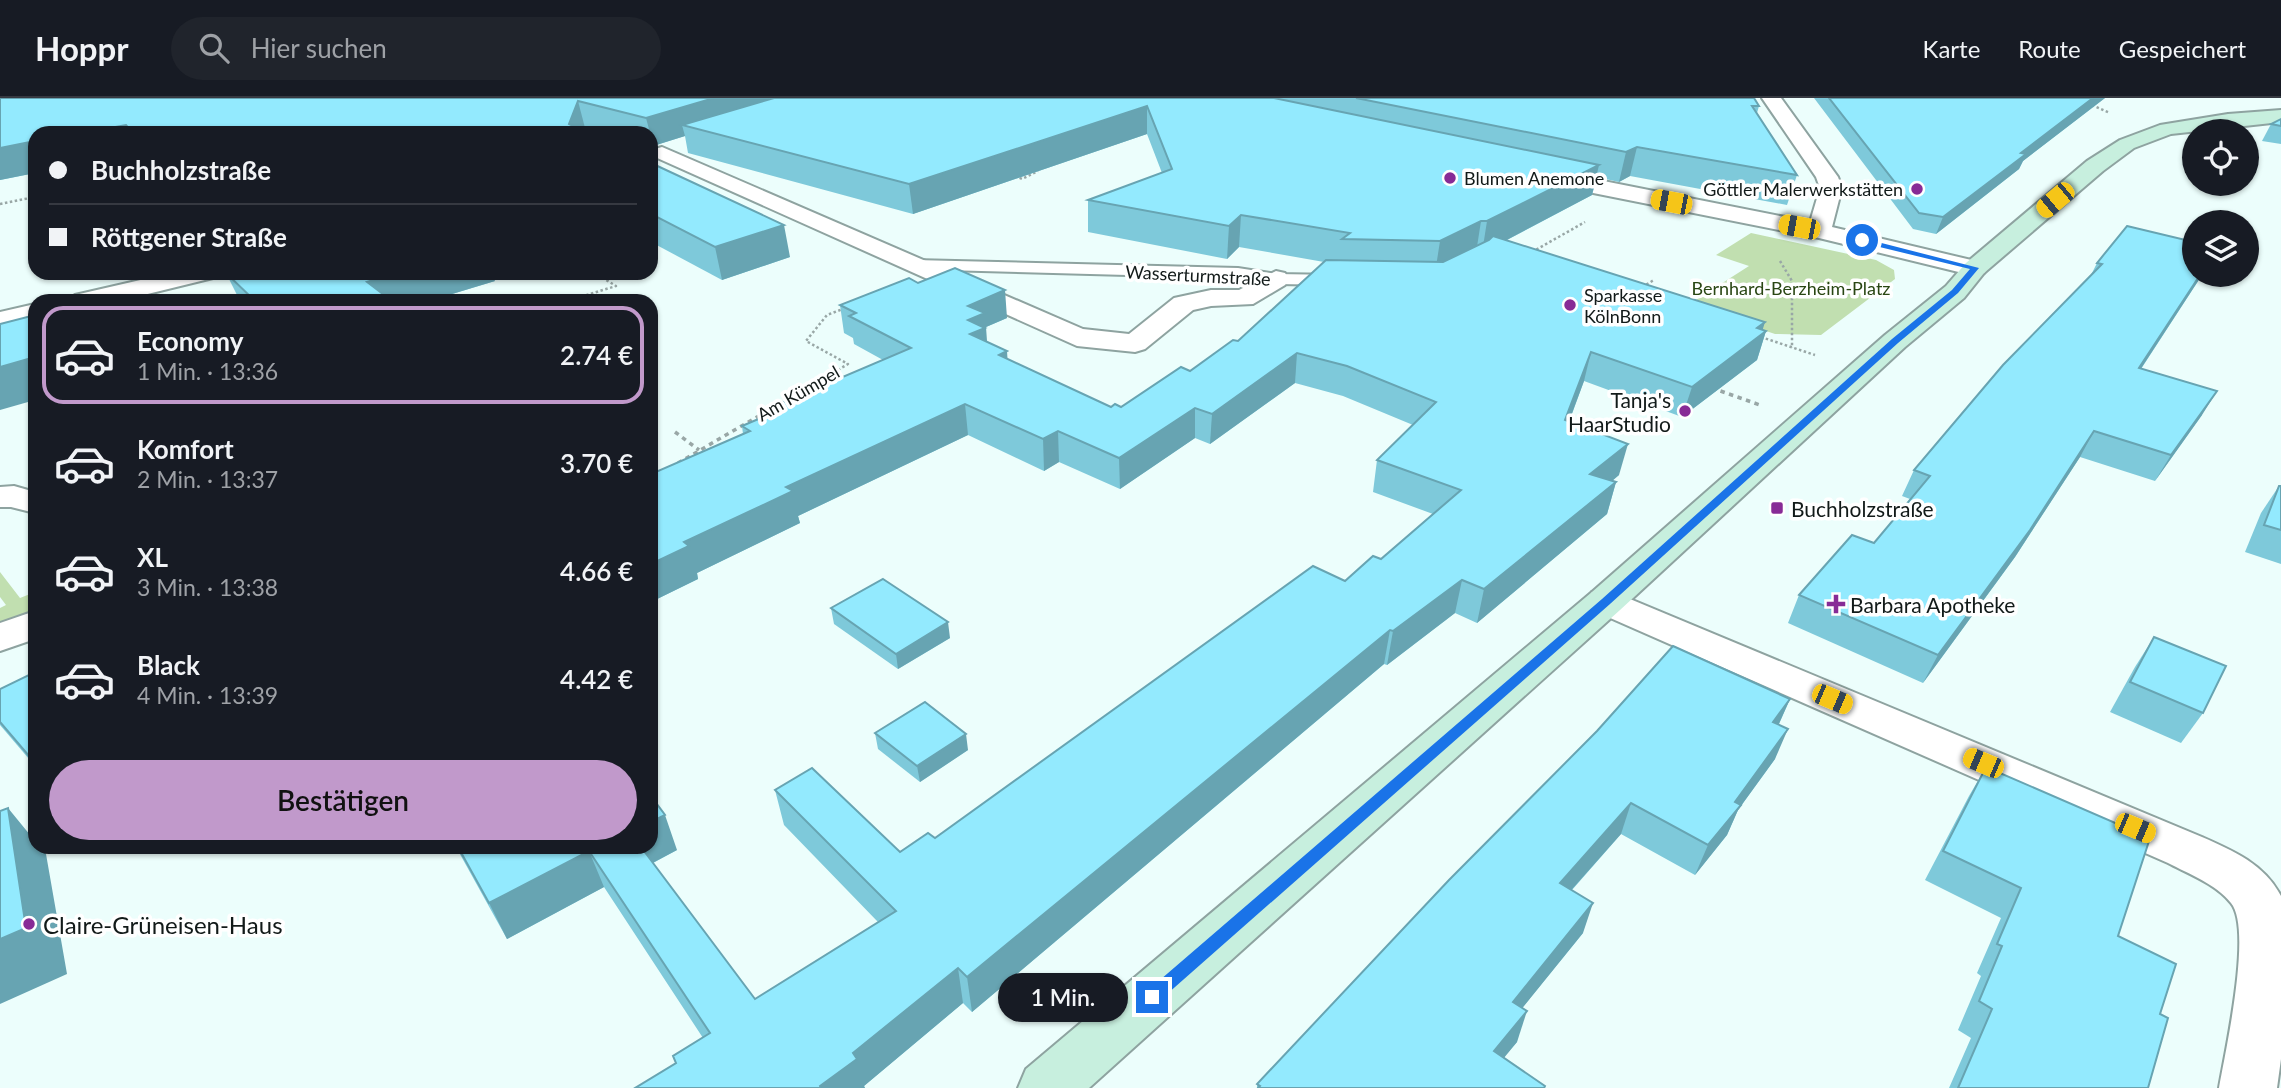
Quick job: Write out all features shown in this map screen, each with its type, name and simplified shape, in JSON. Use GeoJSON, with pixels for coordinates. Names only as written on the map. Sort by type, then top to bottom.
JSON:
{"type":"FeatureCollection","features":[{"type":"Feature","properties":{"kind":"street"},"geometry":{"type":"LineString","coordinates":[[1771,98],[1827,177],[1831,188],[1819,231]]}},
{"type":"Feature","properties":{"kind":"street"},"geometry":{"type":"LineString","coordinates":[[1048,1088],[1606,601],[1955,292],[1975,268],[2095,166],[2127,144],[2167,129],[2281,116]]}},
{"type":"Feature","properties":{"kind":"street"},"geometry":{"type":"LineString","coordinates":[[658,154],[686,146]]}},
{"type":"Feature","properties":{"kind":"street","name":"Wasserturmstraße"},"geometry":{"type":"LineString","coordinates":[[658,156],[1077,337],[1135,343],[1184,304],[1211,298],[1244,298],[1276,279]]}},
{"type":"Feature","properties":{"kind":"street"},"geometry":{"type":"LineString","coordinates":[[1526,172],[1819,231],[1975,268]]}},
{"type":"Feature","properties":{"kind":"street"},"geometry":{"type":"LineString","coordinates":[[115,294],[174,280]]}},
{"type":"Feature","properties":{"kind":"street"},"geometry":{"type":"LineString","coordinates":[[0,320],[28,314]]}},
{"type":"Feature","properties":{"kind":"street"},"geometry":{"type":"LineString","coordinates":[[0,497],[13,496],[28,501]]}},
{"type":"Feature","properties":{"kind":"street"},"geometry":{"type":"LineString","coordinates":[[1606,601],[2172,844],[2226,871],[2255,895],[2265,919],[2264,962],[2248,1088]]}},
{"type":"Feature","properties":{"kind":"street"},"geometry":{"type":"LineString","coordinates":[[0,638],[28,627]]}},
{"type":"Feature","properties":{"kind":"lane","name":"Wasserturmstraße"},"geometry":{"type":"LineString","coordinates":[[914,265],[1238,273],[1276,279],[1360,280]]}},
{"type":"Feature","properties":{"kind":"path"},"geometry":{"type":"LineString","coordinates":[[1011,174],[1022,179],[1046,166]]}},
{"type":"Feature","properties":{"kind":"path"},"geometry":{"type":"LineString","coordinates":[[1521,258],[1634,195]]}},
{"type":"Feature","properties":{"kind":"path"},"geometry":{"type":"LineString","coordinates":[[0,204],[28,198]]}},
{"type":"Feature","properties":{"kind":"path"},"geometry":{"type":"LineString","coordinates":[[1779,223],[1768,242],[1792,281],[1792,348]]}},
{"type":"Feature","properties":{"kind":"path"},"geometry":{"type":"LineString","coordinates":[[590,294],[616,286],[606,280]]}},
{"type":"Feature","properties":{"kind":"path"},"geometry":{"type":"LineString","coordinates":[[1638,290],[1654,280]]}},
{"type":"Feature","properties":{"kind":"path","name":"Am Kümpel"},"geometry":{"type":"LineString","coordinates":[[670,468],[848,364],[806,341],[827,315],[851,306]]}},
{"type":"Feature","properties":{"kind":"path"},"geometry":{"type":"LineString","coordinates":[[1755,336],[1863,371]]}},
{"type":"Feature","properties":{"kind":"path"},"geometry":{"type":"LineString","coordinates":[[1703,385],[1807,421]]}},
{"type":"Feature","properties":{"kind":"path"},"geometry":{"type":"LineString","coordinates":[[675,432],[699,450]]}},
{"type":"Feature","properties":{"kind":"green space","name":"Bernhard-Berzheim-Platz"},"geometry":{"type":"Polygon","coordinates":[[[1751,233],[1876,260],[1894,270],[1895,279],[1821,335],[1775,334],[1688,305],[1749,266],[1716,255],[1751,233]]]}},
{"type":"Feature","properties":{"kind":"green space"},"geometry":{"type":"Polygon","coordinates":[[[0,572],[20,598],[28,595],[28,616],[0,627],[0,608],[6,605],[0,597],[0,572]]]}},
{"type":"Feature","properties":{"kind":"building"},"geometry":{"type":"Polygon","coordinates":[[[0,98],[714,98],[646,118],[578,101],[569,124],[573,126],[28,126],[28,142],[0,148],[0,98]]]}},
{"type":"Feature","properties":{"kind":"building"},"geometry":{"type":"Polygon","coordinates":[[[774,98],[1274,98],[1599,165],[1487,221],[1481,221],[1440,241],[1342,239],[1350,233],[1241,215],[1229,226],[1088,200],[1172,169],[1147,106],[909,184],[682,125],[774,98]]]}},
{"type":"Feature","properties":{"kind":"building"},"geometry":{"type":"Polygon","coordinates":[[[1356,98],[1754,98],[1759,106],[1752,106],[1797,175],[1637,147],[1626,152],[1356,98]]]}},
{"type":"Feature","properties":{"kind":"building"},"geometry":{"type":"Polygon","coordinates":[[[1829,98],[2093,98],[2021,153],[2026,154],[1943,217],[1919,213],[1829,98]]]}},
{"type":"Feature","properties":{"kind":"building"},"geometry":{"type":"Polygon","coordinates":[[[2281,119],[2281,126],[2271,124],[2281,119]]]}},
{"type":"Feature","properties":{"kind":"building"},"geometry":{"type":"Polygon","coordinates":[[[658,166],[784,225],[715,247],[658,218],[658,166]]]}},
{"type":"Feature","properties":{"kind":"building"},"geometry":{"type":"Polygon","coordinates":[[[2127,226],[2182,239],[2182,287],[2192,287],[2139,368],[2217,391],[2171,455],[2094,431],[2030,530],[1938,655],[1799,595],[1852,535],[1874,543],[1930,476],[1914,470],[2003,365],[2102,264],[2097,263],[2127,226]]]}},
{"type":"Feature","properties":{"kind":"building"},"geometry":{"type":"Polygon","coordinates":[[[1493,236],[1765,322],[1757,328],[1766,331],[1692,387],[1591,352],[1565,420],[1628,444],[1590,474],[1616,482],[1484,589],[1462,580],[1393,631],[1390,630],[967,977],[958,968],[853,1053],[857,1059],[820,1086],[821,1088],[635,1088],[676,1063],[673,1056],[710,1033],[591,854],[646,854],[755,999],[896,911],[775,790],[812,768],[900,852],[928,833],[935,838],[1313,566],[1345,581],[1373,556],[1381,559],[1461,490],[1377,460],[1436,402],[1347,366],[1297,353],[1212,414],[1195,408],[1119,458],[1058,431],[1043,439],[965,404],[786,487],[793,491],[684,542],[689,546],[658,561],[658,471],[750,431],[742,426],[770,414],[765,410],[911,348],[849,316],[856,313],[840,305],[909,278],[918,283],[955,268],[1005,290],[968,306],[985,313],[968,320],[985,328],[970,334],[1007,351],[999,355],[1111,407],[1115,404],[1121,407],[1181,367],[1190,371],[1233,340],[1238,341],[1326,260],[1443,262],[1493,236]]]}},
{"type":"Feature","properties":{"kind":"building"},"geometry":{"type":"Polygon","coordinates":[[[233,280],[374,280],[367,282],[383,294],[248,294],[233,280]]]}},
{"type":"Feature","properties":{"kind":"building"},"geometry":{"type":"Polygon","coordinates":[[[28,317],[28,359],[0,367],[0,324],[28,317]]]}},
{"type":"Feature","properties":{"kind":"building"},"geometry":{"type":"Polygon","coordinates":[[[2281,486],[2281,530],[2264,525],[2281,486]]]}},
{"type":"Feature","properties":{"kind":"building"},"geometry":{"type":"Polygon","coordinates":[[[883,579],[948,622],[896,654],[831,608],[883,579]]]}},
{"type":"Feature","properties":{"kind":"building"},"geometry":{"type":"Polygon","coordinates":[[[2154,637],[2226,666],[2203,713],[2130,682],[2154,637]]]}},
{"type":"Feature","properties":{"kind":"building"},"geometry":{"type":"Polygon","coordinates":[[[1673,646],[1790,699],[1773,722],[1788,729],[1735,802],[1741,805],[1708,845],[1631,803],[1560,883],[1593,903],[1513,1002],[1527,1011],[1494,1051],[1545,1086],[1544,1088],[1258,1088],[1260,1086],[1257,1084],[1449,880],[1597,731],[1673,646]]]}},
{"type":"Feature","properties":{"kind":"building"},"geometry":{"type":"Polygon","coordinates":[[[28,675],[28,755],[0,722],[0,689],[28,675]]]}},
{"type":"Feature","properties":{"kind":"building"},"geometry":{"type":"Polygon","coordinates":[[[925,702],[966,734],[917,766],[875,733],[925,702]]]}},
{"type":"Feature","properties":{"kind":"building"},"geometry":{"type":"Polygon","coordinates":[[[1986,767],[2150,838],[2118,936],[2176,964],[2160,1014],[2168,1018],[2148,1088],[1958,1088],[1992,1009],[1979,1001],[2002,946],[1997,944],[2021,888],[1943,851],[1986,767]]]}},
{"type":"Feature","properties":{"kind":"building"},"geometry":{"type":"Polygon","coordinates":[[[658,806],[665,815],[658,818],[658,806]]]}},
{"type":"Feature","properties":{"kind":"building"},"geometry":{"type":"Polygon","coordinates":[[[8,808],[26,928],[0,939],[0,811],[8,808]]]}},
{"type":"Feature","properties":{"kind":"building"},"geometry":{"type":"Polygon","coordinates":[[[462,854],[583,854],[489,903],[462,854]]]}},
{"type":"Feature","properties":{"kind":"place","name":"Blumen Anemone"},"geometry":{"type":"Point","coordinates":[1450,178]}},
{"type":"Feature","properties":{"kind":"place","name":"Göttler Malerwerkstätten"},"geometry":{"type":"Point","coordinates":[1917,189]}},
{"type":"Feature","properties":{"kind":"place","name":"Sparkasse KölnBonn"},"geometry":{"type":"Point","coordinates":[1570,305]}},
{"type":"Feature","properties":{"kind":"place","name":"Tanja's HaarStudio"},"geometry":{"type":"Point","coordinates":[1685,411]}},
{"type":"Feature","properties":{"kind":"place","name":"Buchholzstraße"},"geometry":{"type":"Point","coordinates":[1777,508]}},
{"type":"Feature","properties":{"kind":"place","name":"Barbara Apotheke"},"geometry":{"type":"Point","coordinates":[1836,604]}},
{"type":"Feature","properties":{"kind":"place","name":"Claire-Grüneisen-Haus"},"geometry":{"type":"Point","coordinates":[29,924]}},
{"type":"Feature","properties":{"kind":"route"},"geometry":{"type":"LineString","coordinates":[[1152,997],[1606,601],[1895,341],[1955,292],[1975,268],[1862,240]]}}]}
